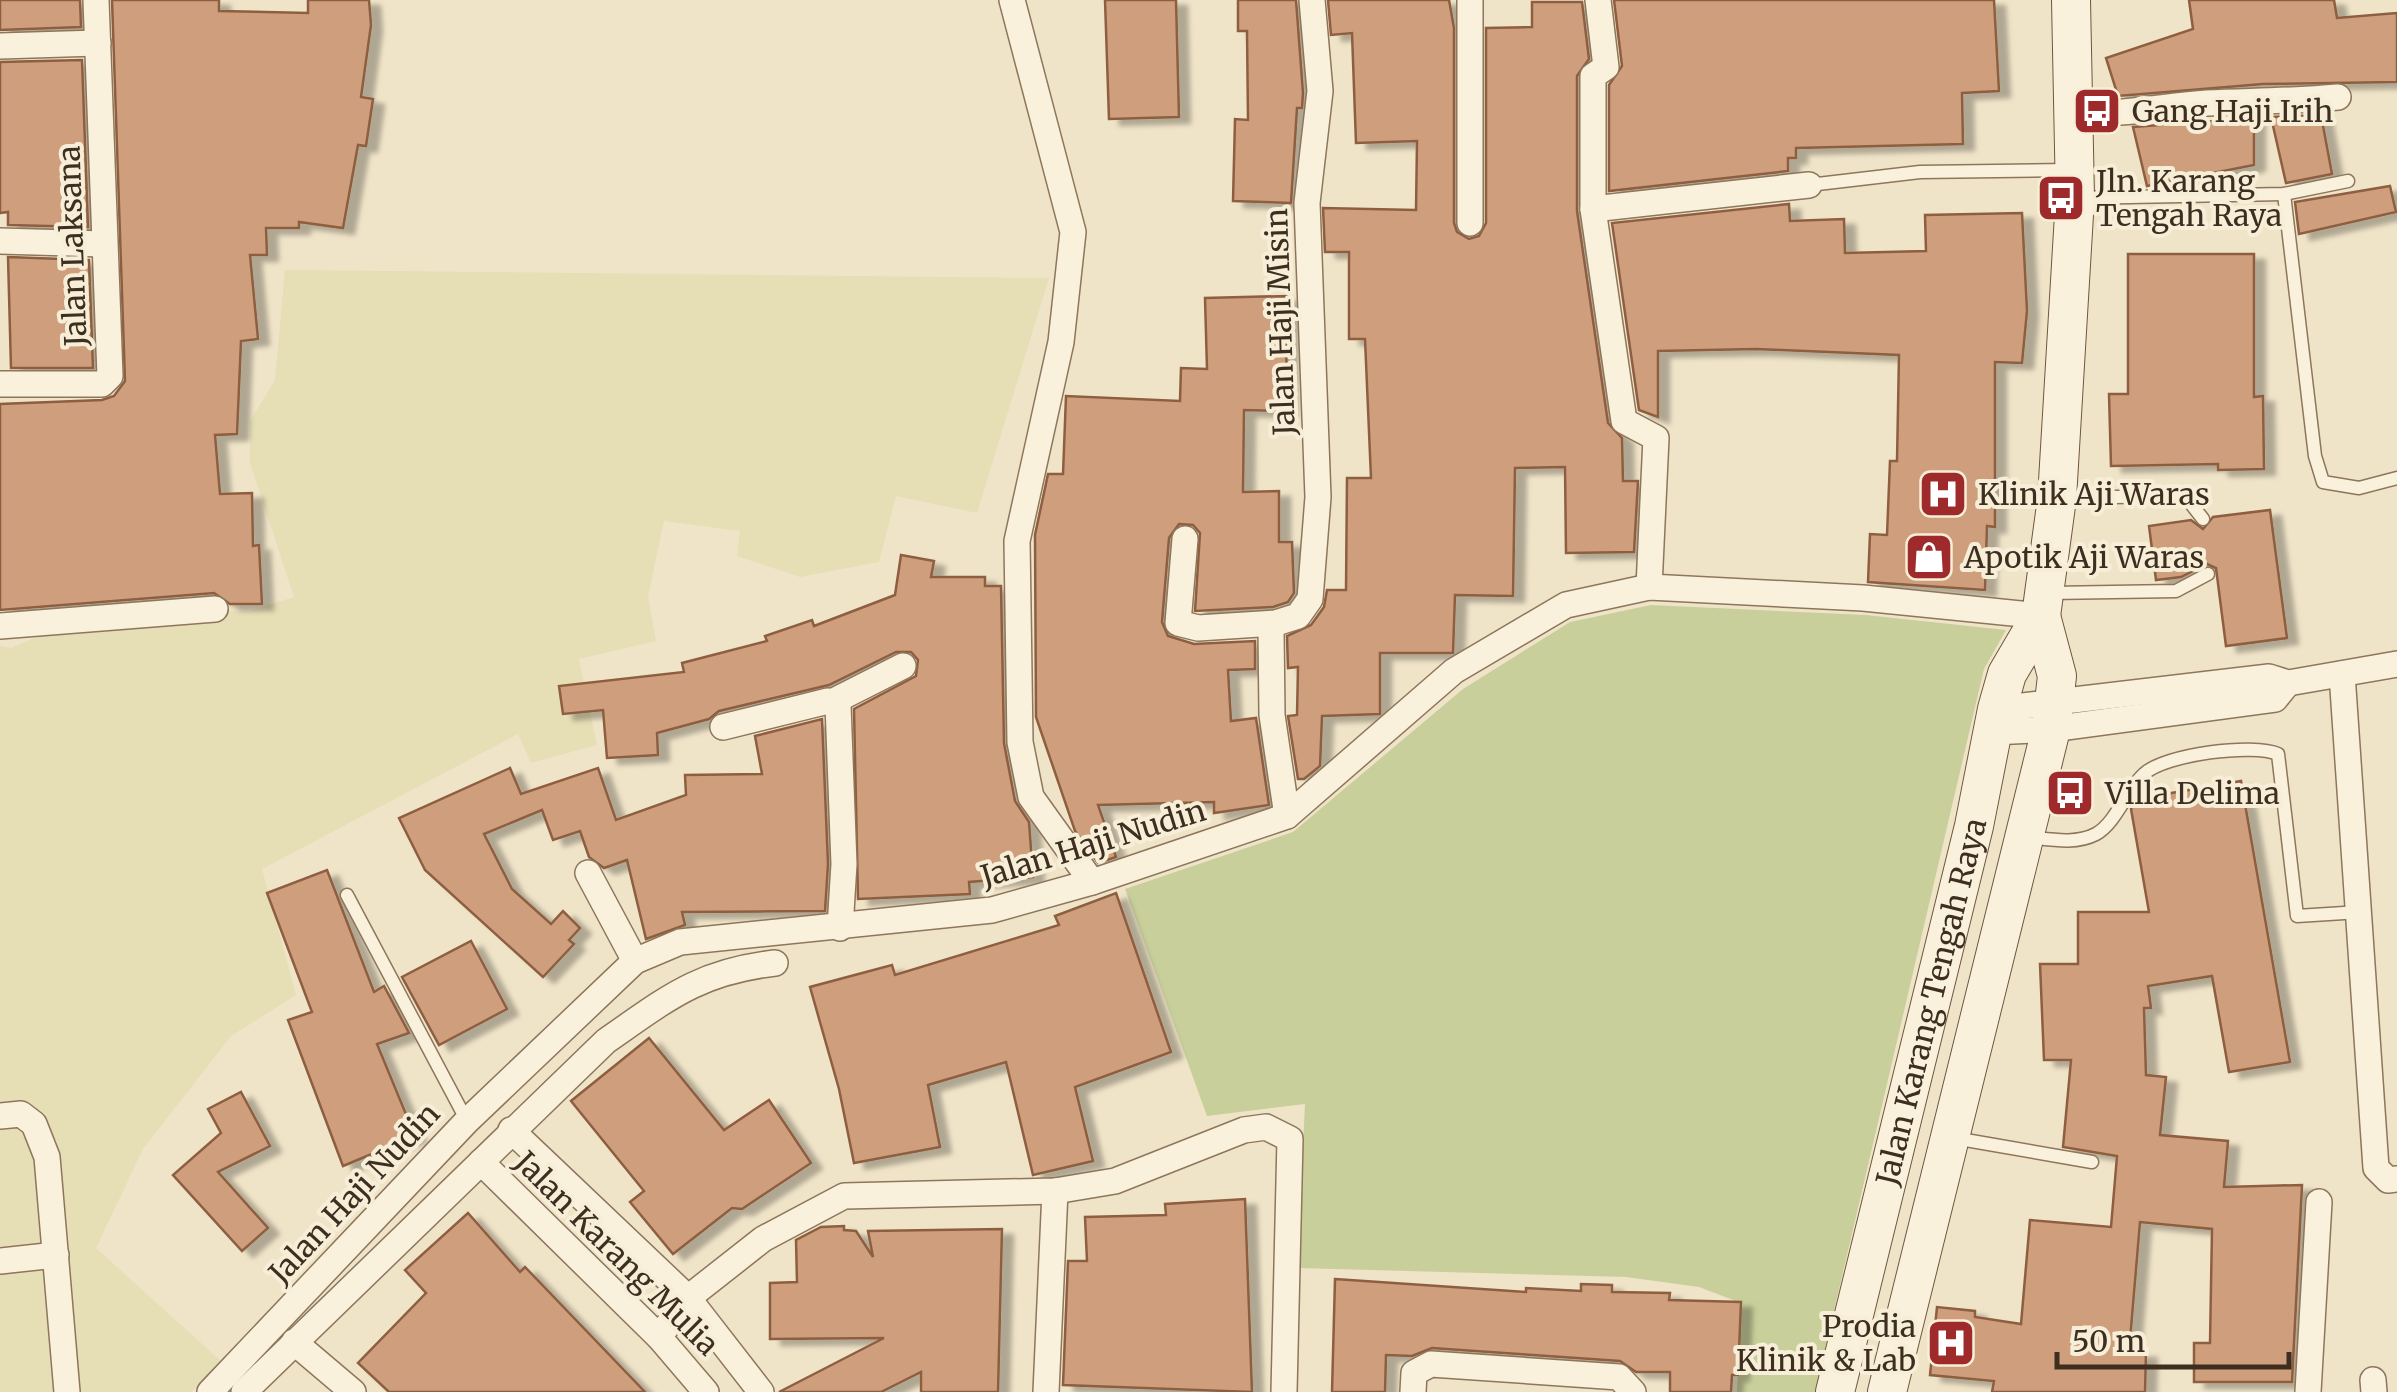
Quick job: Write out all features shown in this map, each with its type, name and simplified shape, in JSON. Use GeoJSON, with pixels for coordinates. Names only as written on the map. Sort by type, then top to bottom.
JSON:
{"type":"FeatureCollection","features":[{"type":"Feature","properties":{"kind":"main road","name":"Jalan Karang Tengah Raya"},"geometry":{"type":"LineString","coordinates":[[1888,1392],[1947,1136],[2053,717],[2057,676],[2043,605],[2057,498],[2076,184],[2071,0]]}},
{"type":"Feature","properties":{"kind":"main road","name":"Jalan Karang Tengah Raya"},"geometry":{"type":"LineString","coordinates":[[1835,1392],[2007,674],[2043,605]]}},
{"type":"Feature","properties":{"kind":"street","name":"Jalan Laksana"},"geometry":{"type":"LineString","coordinates":[[0,384],[108,380],[96,0]]}},
{"type":"Feature","properties":{"kind":"street"},"geometry":{"type":"LineString","coordinates":[[1012,0],[1073,232],[1061,342],[1017,541],[1020,742],[1031,797],[1092,882]]}},
{"type":"Feature","properties":{"kind":"street","name":"Jalan Haji Misin"},"geometry":{"type":"LineString","coordinates":[[1276,623],[1298,616],[1310,599],[1318,497],[1306,203],[1320,91],[1312,0]]}},
{"type":"Feature","properties":{"kind":"street"},"geometry":{"type":"LineString","coordinates":[[1470,0],[1470,223]]}},
{"type":"Feature","properties":{"kind":"street"},"geometry":{"type":"LineString","coordinates":[[1598,0],[1606,66],[1593,76],[1593,209],[1624,420],[1656,438],[1650,586]]}},
{"type":"Feature","properties":{"kind":"street"},"geometry":{"type":"LineString","coordinates":[[0,46],[98,44]]}},
{"type":"Feature","properties":{"kind":"street"},"geometry":{"type":"LineString","coordinates":[[2076,112],[2112,115],[2206,103],[2256,105],[2338,97]]}},
{"type":"Feature","properties":{"kind":"street"},"geometry":{"type":"LineString","coordinates":[[1593,209],[1809,185]]}},
{"type":"Feature","properties":{"kind":"street"},"geometry":{"type":"LineString","coordinates":[[0,240],[104,244]]}},
{"type":"Feature","properties":{"kind":"street"},"geometry":{"type":"LineString","coordinates":[[1185,539],[1178,623],[1198,628],[1276,623]]}},
{"type":"Feature","properties":{"kind":"street","name":"Jalan Haji Nudin"},"geometry":{"type":"LineString","coordinates":[[210,1392],[466,1122],[635,961],[680,942],[992,910],[1092,882],[1287,816],[1454,671],[1566,604],[1650,586],[2043,605]]}},
{"type":"Feature","properties":{"kind":"street"},"geometry":{"type":"LineString","coordinates":[[0,626],[215,609]]}},
{"type":"Feature","properties":{"kind":"street"},"geometry":{"type":"LineString","coordinates":[[1276,623],[1272,630],[1272,715],[1287,816]]}},
{"type":"Feature","properties":{"kind":"street"},"geometry":{"type":"LineString","coordinates":[[1995,721],[2053,717],[2269,677],[2312,679],[2397,664]]}},
{"type":"Feature","properties":{"kind":"street"},"geometry":{"type":"LineString","coordinates":[[723,727],[834,701],[903,666]]}},
{"type":"Feature","properties":{"kind":"street"},"geometry":{"type":"LineString","coordinates":[[2312,679],[2360,912],[2376,1168],[2388,1180],[2397,1179]]}},
{"type":"Feature","properties":{"kind":"street"},"geometry":{"type":"LineString","coordinates":[[834,701],[838,705],[844,864],[840,928]]}},
{"type":"Feature","properties":{"kind":"street"},"geometry":{"type":"LineString","coordinates":[[588,872],[635,961]]}},
{"type":"Feature","properties":{"kind":"street"},"geometry":{"type":"LineString","coordinates":[[244,1392],[606,1041],[672,995],[726,969],[776,963]]}},
{"type":"Feature","properties":{"kind":"street"},"geometry":{"type":"LineString","coordinates":[[0,1116],[21,1114],[34,1124],[42,1139],[67,1392]]}},
{"type":"Feature","properties":{"kind":"street"},"geometry":{"type":"LineString","coordinates":[[660,1337],[688,1298],[763,1240],[844,1196],[1055,1191],[1115,1181],[1244,1130],[1266,1127],[1290,1139],[1284,1392]]}},
{"type":"Feature","properties":{"kind":"street","name":"Jalan Karang Mulia"},"geometry":{"type":"LineString","coordinates":[[511,1130],[688,1298],[761,1392]]}},
{"type":"Feature","properties":{"kind":"street","name":"Jalan Karang Mulia"},"geometry":{"type":"LineString","coordinates":[[480,1162],[660,1337],[706,1392]]}},
{"type":"Feature","properties":{"kind":"street"},"geometry":{"type":"LineString","coordinates":[[1046,1392],[1055,1191]]}},
{"type":"Feature","properties":{"kind":"street"},"geometry":{"type":"LineString","coordinates":[[2308,1392],[2319,1202]]}},
{"type":"Feature","properties":{"kind":"street"},"geometry":{"type":"LineString","coordinates":[[0,1261],[56,1256]]}},
{"type":"Feature","properties":{"kind":"street"},"geometry":{"type":"LineString","coordinates":[[294,1342],[354,1392]]}},
{"type":"Feature","properties":{"kind":"street"},"geometry":{"type":"LineString","coordinates":[[1413,1392],[1414,1374],[1431,1364],[1619,1377],[1633,1392]]}},
{"type":"Feature","properties":{"kind":"lane"},"geometry":{"type":"LineString","coordinates":[[1809,185],[1920,172],[2284,194],[2348,181]]}},
{"type":"Feature","properties":{"kind":"lane"},"geometry":{"type":"LineString","coordinates":[[2284,194],[2314,456],[2323,482],[2359,488],[2397,478]]}},
{"type":"Feature","properties":{"kind":"lane"},"geometry":{"type":"LineString","coordinates":[[2057,498],[2168,496],[2188,500],[2203,518]]}},
{"type":"Feature","properties":{"kind":"lane"},"geometry":{"type":"LineString","coordinates":[[2043,605],[2176,591],[2208,574]]}},
{"type":"Feature","properties":{"kind":"lane"},"geometry":{"type":"LineString","coordinates":[[2024,836],[2065,841],[2098,834],[2146,772],[2169,760],[2264,747],[2278,754],[2297,916],[2360,912]]}},
{"type":"Feature","properties":{"kind":"lane"},"geometry":{"type":"LineString","coordinates":[[347,895],[466,1122]]}},
{"type":"Feature","properties":{"kind":"lane"},"geometry":{"type":"LineString","coordinates":[[1947,1136],[2092,1162]]}},
{"type":"Feature","properties":{"kind":"shaded area"},"geometry":{"type":"Polygon","coordinates":[[[285,270],[1049,278],[977,513],[896,496],[879,562],[800,577],[737,556],[740,531],[664,521],[648,596],[656,641],[579,659],[597,745],[531,763],[518,734],[262,869],[296,995],[231,1036],[143,1149],[96,1248],[223,1363],[191,1392],[0,1392],[0,646],[11,648],[55,629],[145,613],[250,611],[294,597],[250,463],[250,421],[275,380],[285,270]]]}},
{"type":"Feature","properties":{"kind":"green space"},"geometry":{"type":"Polygon","coordinates":[[[1651,605],[1866,615],[2006,630],[1984,669],[1815,1392],[1737,1392],[1741,1303],[1699,1287],[1626,1277],[1297,1268],[1305,1104],[1207,1116],[1125,889],[1293,832],[1463,689],[1570,622],[1651,605]]]}},
{"type":"Feature","properties":{"kind":"building"},"geometry":{"type":"Polygon","coordinates":[[[0,0],[80,0],[81,27],[0,30],[0,0]]]}},
{"type":"Feature","properties":{"kind":"building"},"geometry":{"type":"Polygon","coordinates":[[[112,0],[219,0],[219,11],[308,13],[308,0],[369,0],[371,25],[361,97],[373,99],[366,146],[358,145],[343,228],[299,222],[299,228],[266,228],[267,255],[250,255],[258,339],[241,341],[237,434],[215,435],[220,494],[252,493],[253,546],[259,545],[262,604],[230,604],[214,593],[0,610],[0,404],[102,400],[114,396],[125,381],[112,0]]]}},
{"type":"Feature","properties":{"kind":"building"},"geometry":{"type":"Polygon","coordinates":[[[1105,0],[1176,0],[1179,117],[1109,119],[1105,0]]]}},
{"type":"Feature","properties":{"kind":"building"},"geometry":{"type":"Polygon","coordinates":[[[1238,0],[1296,0],[1303,93],[1302,108],[1297,108],[1291,203],[1233,201],[1235,119],[1248,120],[1247,31],[1238,31],[1238,0]]]}},
{"type":"Feature","properties":{"kind":"building"},"geometry":{"type":"Polygon","coordinates":[[[1328,0],[1449,0],[1454,28],[1454,223],[1457,232],[1469,239],[1479,236],[1486,223],[1486,28],[1532,27],[1532,2],[1582,2],[1589,59],[1577,76],[1577,211],[1608,423],[1622,438],[1623,481],[1638,481],[1634,552],[1566,553],[1565,467],[1515,468],[1513,596],[1455,595],[1453,653],[1380,653],[1380,714],[1322,716],[1320,766],[1304,779],[1298,779],[1288,716],[1297,715],[1298,667],[1288,668],[1287,636],[1311,625],[1324,607],[1327,590],[1346,590],[1347,478],[1371,478],[1365,339],[1349,339],[1349,252],[1325,252],[1323,208],[1416,210],[1417,141],[1356,143],[1352,33],[1331,35],[1328,0]]]}},
{"type":"Feature","properties":{"kind":"building"},"geometry":{"type":"Polygon","coordinates":[[[1614,0],[1994,0],[1999,91],[1962,93],[1963,144],[1796,148],[1796,158],[1788,158],[1788,171],[1609,191],[1609,85],[1622,66],[1614,0]]]}},
{"type":"Feature","properties":{"kind":"building"},"geometry":{"type":"Polygon","coordinates":[[[2189,0],[2334,0],[2337,18],[2397,13],[2397,82],[2263,84],[2118,96],[2106,58],[2193,29],[2189,0]]]}},
{"type":"Feature","properties":{"kind":"building"},"geometry":{"type":"Polygon","coordinates":[[[82,60],[88,227],[8,225],[8,212],[0,213],[0,62],[82,60]]]}},
{"type":"Feature","properties":{"kind":"building"},"geometry":{"type":"Polygon","coordinates":[[[2321,115],[2332,174],[2286,183],[2271,117],[2321,115]]]}},
{"type":"Feature","properties":{"kind":"building"},"geometry":{"type":"Polygon","coordinates":[[[2254,118],[2254,165],[2147,186],[2133,127],[2254,118]]]}},
{"type":"Feature","properties":{"kind":"building"},"geometry":{"type":"Polygon","coordinates":[[[2390,186],[2396,212],[2299,234],[2295,202],[2390,186]]]}},
{"type":"Feature","properties":{"kind":"building"},"geometry":{"type":"Polygon","coordinates":[[[1789,204],[1790,221],[1844,219],[1845,253],[1926,251],[1925,215],[2022,213],[2027,311],[2022,363],[1995,362],[1995,527],[1987,526],[1985,590],[1868,582],[1870,534],[1887,535],[1890,461],[1897,461],[1899,355],[1756,349],[1658,351],[1658,417],[1639,410],[1612,223],[1789,204]]]}},
{"type":"Feature","properties":{"kind":"building"},"geometry":{"type":"Polygon","coordinates":[[[2128,254],[2254,254],[2254,397],[2263,396],[2264,469],[2218,470],[2218,464],[2111,466],[2109,394],[2128,394],[2128,254]]]}},
{"type":"Feature","properties":{"kind":"building"},"geometry":{"type":"Polygon","coordinates":[[[8,257],[89,260],[93,368],[11,368],[8,257]]]}},
{"type":"Feature","properties":{"kind":"building"},"geometry":{"type":"Polygon","coordinates":[[[1287,296],[1286,411],[1244,410],[1243,492],[1279,491],[1279,542],[1292,542],[1294,593],[1288,602],[1273,607],[1195,611],[1200,533],[1193,525],[1179,524],[1169,538],[1162,622],[1168,636],[1194,644],[1255,641],[1255,669],[1228,670],[1231,721],[1256,718],[1269,805],[1214,813],[1214,802],[1098,805],[1116,857],[1098,863],[1075,831],[1036,717],[1035,535],[1048,474],[1063,474],[1066,396],[1180,401],[1181,368],[1207,369],[1205,298],[1287,296]]]}},
{"type":"Feature","properties":{"kind":"building"},"geometry":{"type":"Polygon","coordinates":[[[2270,510],[2287,638],[2226,646],[2216,568],[2207,564],[2181,577],[2156,580],[2149,526],[2191,520],[2203,529],[2213,517],[2270,510]]]}},
{"type":"Feature","properties":{"kind":"building"},"geometry":{"type":"Polygon","coordinates":[[[901,555],[934,561],[931,577],[985,577],[985,586],[1001,586],[1004,743],[1015,801],[1029,822],[1033,877],[969,882],[970,894],[858,899],[854,709],[916,676],[918,660],[911,652],[896,652],[829,685],[719,711],[709,719],[657,733],[658,755],[607,758],[603,710],[563,714],[559,686],[684,672],[682,663],[767,641],[765,636],[812,620],[814,626],[895,595],[901,555]]]}},
{"type":"Feature","properties":{"kind":"building"},"geometry":{"type":"Polygon","coordinates":[[[822,719],[828,864],[825,911],[682,912],[685,925],[646,939],[627,860],[604,868],[589,857],[580,831],[553,840],[542,810],[484,834],[512,889],[551,924],[563,911],[580,928],[569,940],[574,944],[543,977],[425,870],[399,818],[510,768],[521,794],[598,768],[616,820],[686,795],[685,775],[762,774],[755,736],[822,719]]]}},
{"type":"Feature","properties":{"kind":"building"},"geometry":{"type":"Polygon","coordinates":[[[2241,781],[2290,1062],[2229,1072],[2212,976],[2148,986],[2151,1008],[2144,1008],[2146,1075],[2166,1077],[2160,1135],[2228,1141],[2224,1187],[2302,1185],[2292,1382],[2194,1382],[2194,1343],[2210,1343],[2212,1229],[2140,1222],[2129,1352],[2146,1352],[2145,1392],[1992,1392],[1994,1381],[1930,1375],[1937,1307],[1975,1311],[1975,1317],[2021,1324],[2030,1220],[2111,1227],[2117,1156],[2063,1147],[2071,1060],[2044,1060],[2040,964],[2078,964],[2078,912],[2149,912],[2131,809],[2137,799],[2241,781]]]}},
{"type":"Feature","properties":{"kind":"building"},"geometry":{"type":"Polygon","coordinates":[[[327,870],[374,992],[384,986],[409,1033],[377,1044],[415,1136],[343,1166],[288,1020],[312,1012],[267,893],[327,870]]]}},
{"type":"Feature","properties":{"kind":"building"},"geometry":{"type":"Polygon","coordinates":[[[1116,893],[1171,1052],[1075,1087],[1093,1161],[1033,1175],[1006,1062],[928,1085],[940,1147],[854,1163],[839,1089],[810,987],[892,965],[895,975],[1059,925],[1055,916],[1116,893]]]}},
{"type":"Feature","properties":{"kind":"building"},"geometry":{"type":"Polygon","coordinates":[[[471,941],[507,1009],[439,1045],[402,977],[471,941]]]}},
{"type":"Feature","properties":{"kind":"building"},"geometry":{"type":"Polygon","coordinates":[[[649,1038],[724,1130],[769,1100],[811,1163],[742,1209],[732,1208],[673,1254],[630,1202],[644,1191],[571,1101],[649,1038]]]}},
{"type":"Feature","properties":{"kind":"building"},"geometry":{"type":"Polygon","coordinates":[[[241,1092],[270,1146],[218,1172],[268,1228],[242,1251],[173,1175],[221,1133],[208,1109],[241,1092]]]}},
{"type":"Feature","properties":{"kind":"building"},"geometry":{"type":"Polygon","coordinates":[[[1245,1199],[1252,1392],[1063,1385],[1068,1261],[1087,1261],[1085,1217],[1166,1215],[1165,1204],[1245,1199]]]}},
{"type":"Feature","properties":{"kind":"building"},"geometry":{"type":"Polygon","coordinates":[[[468,1213],[520,1272],[525,1267],[645,1392],[389,1392],[358,1363],[426,1293],[405,1270],[468,1213]]]}},
{"type":"Feature","properties":{"kind":"building"},"geometry":{"type":"Polygon","coordinates":[[[844,1226],[844,1230],[856,1231],[873,1257],[868,1231],[1002,1229],[998,1392],[921,1392],[921,1372],[881,1392],[779,1392],[884,1338],[770,1339],[770,1283],[797,1282],[796,1240],[821,1227],[844,1226]]]}},
{"type":"Feature","properties":{"kind":"building"},"geometry":{"type":"Polygon","coordinates":[[[1335,1279],[1526,1292],[1526,1288],[1581,1291],[1581,1284],[1612,1285],[1612,1292],[1670,1293],[1669,1300],[1741,1302],[1738,1375],[1732,1375],[1731,1392],[1670,1392],[1670,1372],[1636,1372],[1620,1361],[1432,1348],[1412,1356],[1386,1355],[1385,1392],[1332,1392],[1335,1279]]]}},
{"type":"Feature","properties":{"kind":"place","name":"Gang Haji Irih"},"geometry":{"type":"Point","coordinates":[2097,111]}},
{"type":"Feature","properties":{"kind":"place","name":"Jln. Karang Tengah Raya"},"geometry":{"type":"Point","coordinates":[2061,198]}},
{"type":"Feature","properties":{"kind":"place","name":"Klinik Aji Waras"},"geometry":{"type":"Point","coordinates":[1943,494]}},
{"type":"Feature","properties":{"kind":"place","name":"Apotik Aji Waras"},"geometry":{"type":"Point","coordinates":[1929,557]}},
{"type":"Feature","properties":{"kind":"place","name":"Villa Delima"},"geometry":{"type":"Point","coordinates":[2070,793]}},
{"type":"Feature","properties":{"kind":"place","name":"Prodia Klinik & Lab"},"geometry":{"type":"Point","coordinates":[1951,1343]}}]}
